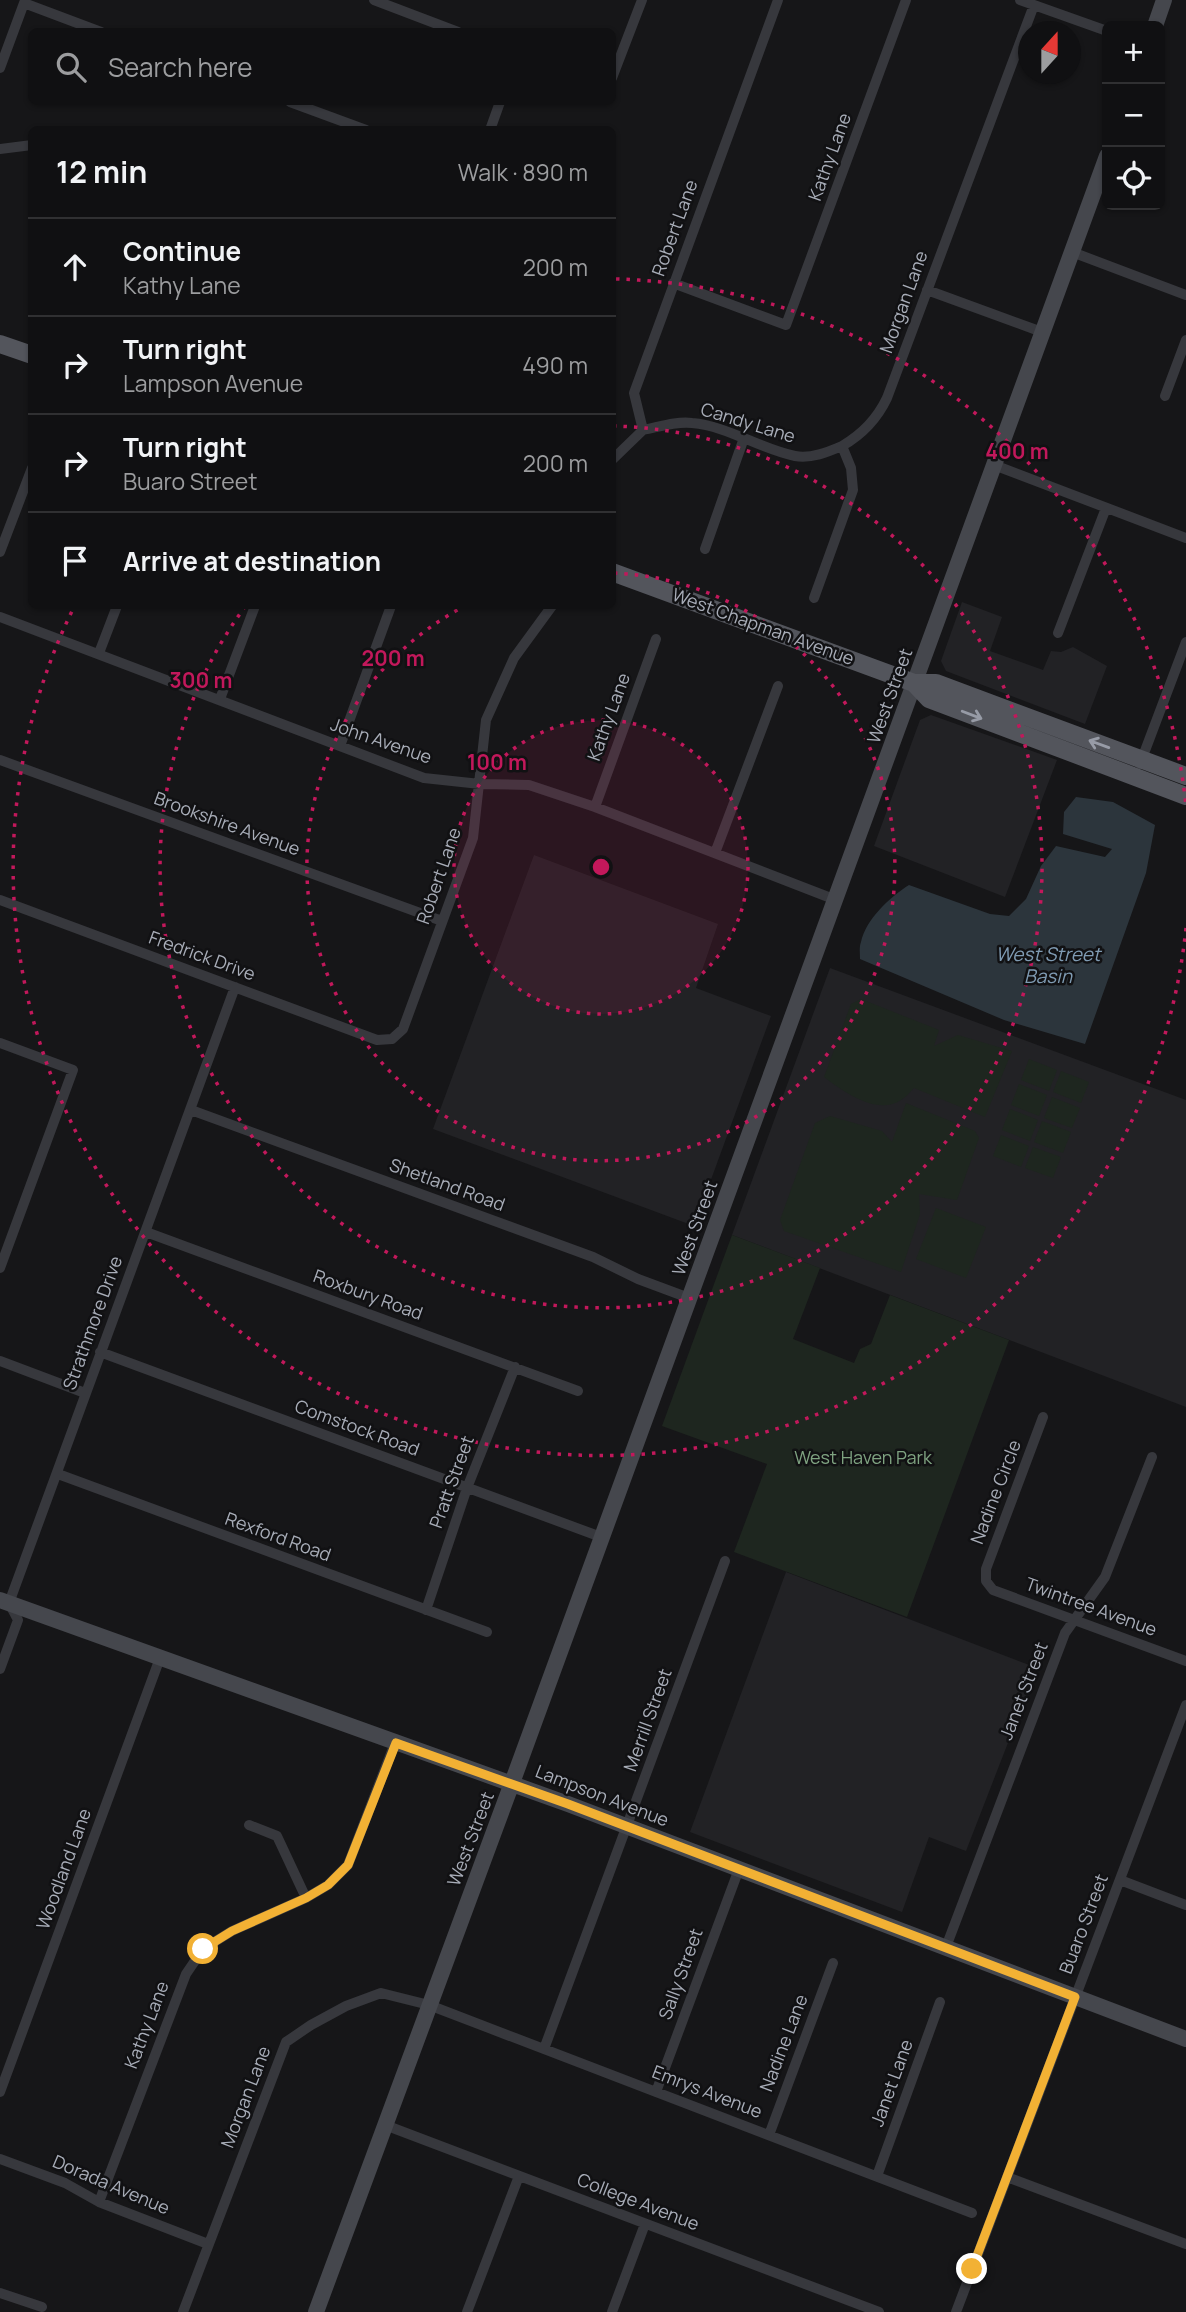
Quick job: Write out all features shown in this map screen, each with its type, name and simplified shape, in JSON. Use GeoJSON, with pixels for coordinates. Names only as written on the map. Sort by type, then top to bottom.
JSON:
{"type":"FeatureCollection","features":[{"type":"Feature","properties":{"kind":"main road"},"geometry":{"type":"LineString","coordinates":[[1157,21],[1164,0]]}},
{"type":"Feature","properties":{"kind":"main road","name":"West Street"},"geometry":{"type":"LineString","coordinates":[[316,2312],[836,901],[1102,170]]}},
{"type":"Feature","properties":{"kind":"main road"},"geometry":{"type":"LineString","coordinates":[[0,344],[28,354]]}},
{"type":"Feature","properties":{"kind":"main road","name":"West Chapman Avenue"},"geometry":{"type":"LineString","coordinates":[[616,573],[914,683],[929,699],[1139,768],[1186,776]]}},
{"type":"Feature","properties":{"kind":"main road","name":"West Chapman Avenue"},"geometry":{"type":"LineString","coordinates":[[1139,768],[1186,796]]}},
{"type":"Feature","properties":{"kind":"main road","name":"Lampson Avenue"},"geometry":{"type":"LineString","coordinates":[[5,1602],[512,1783],[1186,2039]]}},
{"type":"Feature","properties":{"kind":"street"},"geometry":{"type":"LineString","coordinates":[[374,0],[448,28]]}},
{"type":"Feature","properties":{"kind":"street"},"geometry":{"type":"LineString","coordinates":[[616,68],[642,0]]}},
{"type":"Feature","properties":{"kind":"street","name":"Robert Lane"},"geometry":{"type":"LineString","coordinates":[[643,430],[634,393],[778,0]]}},
{"type":"Feature","properties":{"kind":"street","name":"Kathy Lane"},"geometry":{"type":"LineString","coordinates":[[673,283],[786,325],[906,0]]}},
{"type":"Feature","properties":{"kind":"street"},"geometry":{"type":"LineString","coordinates":[[1020,0],[1102,29]]}},
{"type":"Feature","properties":{"kind":"street"},"geometry":{"type":"LineString","coordinates":[[0,68],[24,3],[90,28]]}},
{"type":"Feature","properties":{"kind":"street","name":"Morgan Lane"},"geometry":{"type":"LineString","coordinates":[[842,446],[862,433],[880,412],[1034,5]]}},
{"type":"Feature","properties":{"kind":"street"},"geometry":{"type":"LineString","coordinates":[[298,105],[355,126]]}},
{"type":"Feature","properties":{"kind":"street"},"geometry":{"type":"LineString","coordinates":[[491,126],[499,105]]}},
{"type":"Feature","properties":{"kind":"street"},"geometry":{"type":"LineString","coordinates":[[0,149],[28,146]]}},
{"type":"Feature","properties":{"kind":"street"},"geometry":{"type":"LineString","coordinates":[[1072,251],[1186,295]]}},
{"type":"Feature","properties":{"kind":"street"},"geometry":{"type":"LineString","coordinates":[[927,290],[1042,332]]}},
{"type":"Feature","properties":{"kind":"street"},"geometry":{"type":"LineString","coordinates":[[1165,396],[1186,340]]}},
{"type":"Feature","properties":{"kind":"street","name":"Candy Lane"},"geometry":{"type":"LineString","coordinates":[[643,430],[691,422],[797,457],[822,454],[842,446]]}},
{"type":"Feature","properties":{"kind":"street"},"geometry":{"type":"LineString","coordinates":[[616,456],[643,430]]}},
{"type":"Feature","properties":{"kind":"street"},"geometry":{"type":"LineString","coordinates":[[705,549],[744,438]]}},
{"type":"Feature","properties":{"kind":"street"},"geometry":{"type":"LineString","coordinates":[[814,598],[853,490],[851,468],[842,446]]}},
{"type":"Feature","properties":{"kind":"street"},"geometry":{"type":"LineString","coordinates":[[994,465],[1186,538]]}},
{"type":"Feature","properties":{"kind":"street"},"geometry":{"type":"LineString","coordinates":[[0,552],[28,478]]}},
{"type":"Feature","properties":{"kind":"street"},"geometry":{"type":"LineString","coordinates":[[1058,633],[1107,508]]}},
{"type":"Feature","properties":{"kind":"street"},"geometry":{"type":"LineString","coordinates":[[99,653],[116,609]]}},
{"type":"Feature","properties":{"kind":"street"},"geometry":{"type":"LineString","coordinates":[[220,699],[254,609]]}},
{"type":"Feature","properties":{"kind":"street"},"geometry":{"type":"LineString","coordinates":[[340,746],[390,609]]}},
{"type":"Feature","properties":{"kind":"street","name":"Robert Lane"},"geometry":{"type":"LineString","coordinates":[[392,1038],[403,1029],[473,838],[486,720],[514,658],[550,609]]}},
{"type":"Feature","properties":{"kind":"street","name":"John Avenue"},"geometry":{"type":"LineString","coordinates":[[0,617],[424,778],[480,784],[529,785],[595,807],[836,901]]}},
{"type":"Feature","properties":{"kind":"street","name":"Kathy Lane"},"geometry":{"type":"LineString","coordinates":[[595,807],[656,639]]}},
{"type":"Feature","properties":{"kind":"street"},"geometry":{"type":"LineString","coordinates":[[1139,768],[1186,642]]}},
{"type":"Feature","properties":{"kind":"street"},"geometry":{"type":"LineString","coordinates":[[715,853],[778,686]]}},
{"type":"Feature","properties":{"kind":"street","name":"Brookshire Avenue"},"geometry":{"type":"LineString","coordinates":[[0,760],[442,922]]}},
{"type":"Feature","properties":{"kind":"street","name":"Fredrick Drive"},"geometry":{"type":"LineString","coordinates":[[0,900],[377,1040],[392,1038]]}},
{"type":"Feature","properties":{"kind":"street","name":"Strathmore Drive"},"geometry":{"type":"LineString","coordinates":[[0,1670],[18,1620],[5,1602],[58,1474],[85,1393],[235,987]]}},
{"type":"Feature","properties":{"kind":"street"},"geometry":{"type":"LineString","coordinates":[[0,1043],[73,1070],[0,1268]]}},
{"type":"Feature","properties":{"kind":"street","name":"Shetland Road"},"geometry":{"type":"LineString","coordinates":[[191,1110],[593,1257],[638,1279],[689,1298]]}},
{"type":"Feature","properties":{"kind":"street","name":"Roxbury Road"},"geometry":{"type":"LineString","coordinates":[[146,1231],[578,1391]]}},
{"type":"Feature","properties":{"kind":"street","name":"Comstock Road"},"geometry":{"type":"LineString","coordinates":[[100,1352],[601,1537]]}},
{"type":"Feature","properties":{"kind":"street"},"geometry":{"type":"LineString","coordinates":[[0,1362],[85,1393]]}},
{"type":"Feature","properties":{"kind":"street","name":"Pratt Street"},"geometry":{"type":"LineString","coordinates":[[426,1610],[467,1488],[515,1367]]}},
{"type":"Feature","properties":{"kind":"street","name":"Nadine Circle"},"geometry":{"type":"LineString","coordinates":[[986,1581],[986,1569],[1043,1417]]}},
{"type":"Feature","properties":{"kind":"street","name":"Janet Street"},"geometry":{"type":"LineString","coordinates":[[946,1947],[1065,1633],[1105,1577],[1152,1457]]}},
{"type":"Feature","properties":{"kind":"street","name":"Rexford Road"},"geometry":{"type":"LineString","coordinates":[[58,1474],[487,1632]]}},
{"type":"Feature","properties":{"kind":"street","name":"Merrill Street"},"geometry":{"type":"LineString","coordinates":[[544,2049],[725,1561]]}},
{"type":"Feature","properties":{"kind":"street","name":"Twintree Avenue"},"geometry":{"type":"LineString","coordinates":[[986,1581],[993,1590],[1186,1661]]}},
{"type":"Feature","properties":{"kind":"street","name":"Woodland Lane"},"geometry":{"type":"LineString","coordinates":[[0,2092],[160,1658]]}},
{"type":"Feature","properties":{"kind":"street","name":"Buaro Street"},"geometry":{"type":"LineString","coordinates":[[956,2312],[1186,1705]]}},
{"type":"Feature","properties":{"kind":"street","name":"Kathy Lane"},"geometry":{"type":"LineString","coordinates":[[99,2202],[186,1974],[203,1949],[232,1931],[306,1898],[328,1885],[348,1865],[396,1743]]}},
{"type":"Feature","properties":{"kind":"street"},"geometry":{"type":"LineString","coordinates":[[249,1825],[277,1836],[306,1898]]}},
{"type":"Feature","properties":{"kind":"street","name":"Sally Street"},"geometry":{"type":"LineString","coordinates":[[656,2092],[739,1868]]}},
{"type":"Feature","properties":{"kind":"street"},"geometry":{"type":"LineString","coordinates":[[1120,1880],[1186,1905]]}},
{"type":"Feature","properties":{"kind":"street","name":"Nadine Lane"},"geometry":{"type":"LineString","coordinates":[[768,2135],[833,1963]]}},
{"type":"Feature","properties":{"kind":"street","name":"Morgan Lane"},"geometry":{"type":"LineString","coordinates":[[183,2312],[286,2042],[346,2006],[382,1993],[429,2005]]}},
{"type":"Feature","properties":{"kind":"street","name":"Janet Lane"},"geometry":{"type":"LineString","coordinates":[[877,2176],[940,2002]]}},
{"type":"Feature","properties":{"kind":"street","name":"Emrys Avenue"},"geometry":{"type":"LineString","coordinates":[[429,2005],[972,2213]]}},
{"type":"Feature","properties":{"kind":"street","name":"College Avenue"},"geometry":{"type":"LineString","coordinates":[[384,2125],[879,2312]]}},
{"type":"Feature","properties":{"kind":"street","name":"Dorada Avenue"},"geometry":{"type":"LineString","coordinates":[[0,2159],[65,2183],[99,2202],[208,2244]]}},
{"type":"Feature","properties":{"kind":"street"},"geometry":{"type":"LineString","coordinates":[[467,2312],[519,2176]]}},
{"type":"Feature","properties":{"kind":"street"},"geometry":{"type":"LineString","coordinates":[[1007,2177],[1186,2245]]}},
{"type":"Feature","properties":{"kind":"street"},"geometry":{"type":"LineString","coordinates":[[612,2312],[645,2224]]}},
{"type":"Feature","properties":{"kind":"street"},"geometry":{"type":"LineString","coordinates":[[0,2293],[42,2307]]}},
{"type":"Feature","properties":{"kind":"shaded area"},"geometry":{"type":"Polygon","coordinates":[[[962,602],[1002,617],[990,651],[1043,670],[1051,651],[1061,652],[1073,647],[1107,666],[1085,724],[946,671],[941,661],[962,602]]]}},
{"type":"Feature","properties":{"kind":"shaded area"},"geometry":{"type":"Polygon","coordinates":[[[931,715],[1057,760],[1005,897],[874,846],[920,720],[931,715]]]}},
{"type":"Feature","properties":{"kind":"shaded area"},"geometry":{"type":"Polygon","coordinates":[[[534,855],[718,924],[696,988],[771,1016],[694,1226],[433,1129],[534,855]]]}},
{"type":"Feature","properties":{"kind":"shaded area"},"geometry":{"type":"Polygon","coordinates":[[[830,968],[1186,1100],[1186,1407],[732,1235],[830,968]]]}},
{"type":"Feature","properties":{"kind":"shaded area"},"geometry":{"type":"Polygon","coordinates":[[[786,1572],[1037,1668],[966,1851],[929,1837],[902,1912],[690,1832],[786,1572]]]}},
{"type":"Feature","properties":{"kind":"green space"},"geometry":{"type":"Polygon","coordinates":[[[861,999],[939,1030],[934,1046],[958,1035],[1012,1051],[985,1117],[914,1088],[903,1099],[892,1104],[871,1104],[851,1095],[824,1077],[851,1004],[861,999]]]}},
{"type":"Feature","properties":{"kind":"green space"},"geometry":{"type":"Polygon","coordinates":[[[1029,1059],[1057,1070],[1049,1091],[1021,1080],[1029,1059]]]}},
{"type":"Feature","properties":{"kind":"green space"},"geometry":{"type":"Polygon","coordinates":[[[1061,1071],[1089,1082],[1081,1103],[1053,1092],[1061,1071]]]}},
{"type":"Feature","properties":{"kind":"green space"},"geometry":{"type":"Polygon","coordinates":[[[1019,1084],[1047,1095],[1039,1116],[1011,1105],[1019,1084]]]}},
{"type":"Feature","properties":{"kind":"green space"},"geometry":{"type":"Polygon","coordinates":[[[1052,1097],[1080,1108],[1072,1128],[1044,1118],[1052,1097]]]}},
{"type":"Feature","properties":{"kind":"green space"},"geometry":{"type":"Polygon","coordinates":[[[906,1103],[975,1131],[979,1138],[957,1200],[919,1194],[920,1214],[901,1272],[784,1231],[780,1220],[815,1123],[830,1116],[882,1131],[892,1142],[906,1103]]]}},
{"type":"Feature","properties":{"kind":"green space"},"geometry":{"type":"Polygon","coordinates":[[[1010,1109],[1038,1120],[1030,1141],[1002,1130],[1010,1109]]]}},
{"type":"Feature","properties":{"kind":"green space"},"geometry":{"type":"Polygon","coordinates":[[[1042,1121],[1071,1132],[1063,1153],[1034,1142],[1042,1121]]]}},
{"type":"Feature","properties":{"kind":"green space"},"geometry":{"type":"Polygon","coordinates":[[[1001,1135],[1029,1146],[1021,1167],[993,1156],[1001,1135]]]}},
{"type":"Feature","properties":{"kind":"green space"},"geometry":{"type":"Polygon","coordinates":[[[1033,1147],[1061,1157],[1053,1178],[1025,1168],[1033,1147]]]}},
{"type":"Feature","properties":{"kind":"green space"},"geometry":{"type":"Polygon","coordinates":[[[936,1208],[986,1227],[966,1278],[916,1259],[936,1208]]]}},
{"type":"Feature","properties":{"kind":"green space","name":"West Haven Park"},"geometry":{"type":"Polygon","coordinates":[[[732,1235],[820,1268],[793,1339],[854,1363],[860,1349],[871,1344],[890,1295],[1009,1340],[907,1617],[734,1552],[767,1464],[662,1426],[732,1235]]]}},
{"type":"Feature","properties":{"kind":"water","name":"West Street Basin"},"geometry":{"type":"Polygon","coordinates":[[[1076,797],[1113,802],[1155,825],[1146,873],[1085,1044],[1004,1020],[860,959],[860,944],[873,917],[909,885],[990,914],[1009,916],[1026,899],[1041,866],[1056,846],[1105,857],[1112,849],[1063,834],[1064,812],[1076,797]]]}},
{"type":"Feature","properties":{"kind":"route"},"geometry":{"type":"LineString","coordinates":[[203,1949],[232,1931],[306,1898],[328,1885],[348,1865],[396,1743],[512,1783],[1039,1982],[1075,1997],[972,2269]]}}]}
